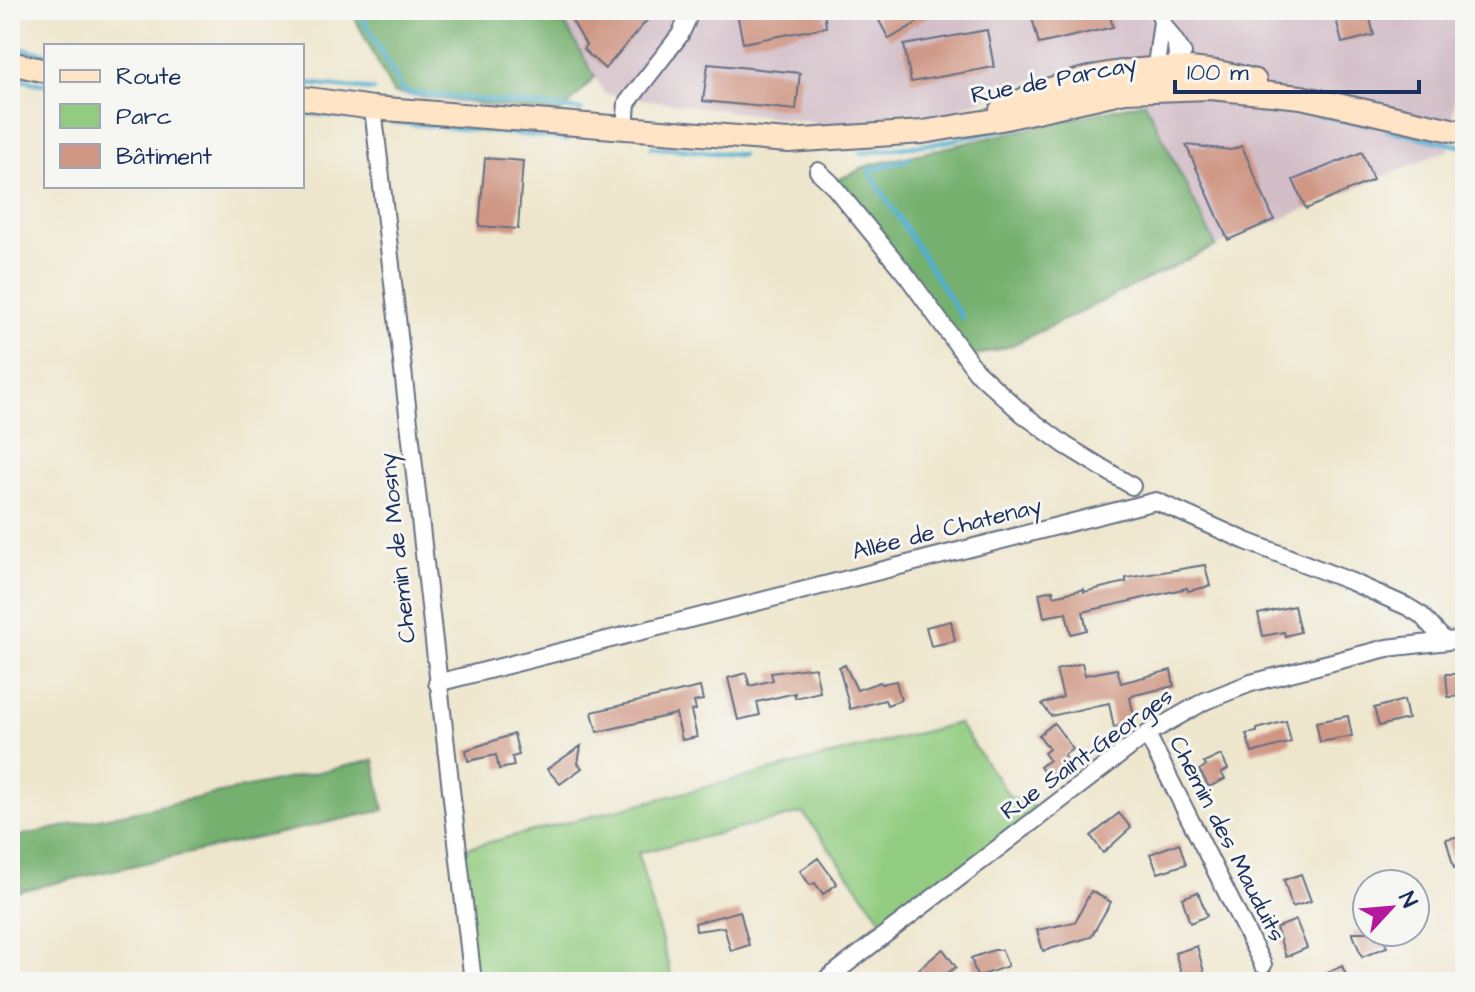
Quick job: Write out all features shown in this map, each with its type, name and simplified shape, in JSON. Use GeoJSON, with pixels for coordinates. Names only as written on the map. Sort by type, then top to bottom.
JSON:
{"type":"FeatureCollection","features":[{"type":"Feature","properties":{"kind":"street"},"geometry":{"type":"LineString","coordinates":[[625,129],[627,103],[680,35],[689,10]]}},
{"type":"Feature","properties":{"kind":"street"},"geometry":{"type":"LineString","coordinates":[[1160,16],[1176,45],[1192,63],[1206,71]]}},
{"type":"Feature","properties":{"kind":"street"},"geometry":{"type":"LineString","coordinates":[[1160,16],[1168,72]]}},
{"type":"Feature","properties":{"kind":"street"},"geometry":{"type":"LineString","coordinates":[[1168,72],[1176,45]]}},
{"type":"Feature","properties":{"kind":"street"},"geometry":{"type":"LineString","coordinates":[[10,63],[44,71]]}},
{"type":"Feature","properties":{"kind":"street","name":"Rue de Parcay"},"geometry":{"type":"LineString","coordinates":[[965,124],[1056,86],[1168,72],[1206,71],[1241,76],[1301,97]]}},
{"type":"Feature","properties":{"kind":"street","name":"Rue de Parcay"},"geometry":{"type":"LineString","coordinates":[[965,124],[1125,91],[1168,72],[1465,133]]}},
{"type":"Feature","properties":{"kind":"street"},"geometry":{"type":"LineString","coordinates":[[304,98],[373,108],[751,140],[824,141],[923,132],[965,124]]}},
{"type":"Feature","properties":{"kind":"street","name":"Chemin de Mosny"},"geometry":{"type":"LineString","coordinates":[[373,108],[473,982]]}},
{"type":"Feature","properties":{"kind":"street"},"geometry":{"type":"LineString","coordinates":[[818,171],[908,277],[976,371],[1023,414],[1156,501],[1408,607],[1421,615],[1444,640]]}},
{"type":"Feature","properties":{"kind":"street","name":"Allée de Chatenay"},"geometry":{"type":"LineString","coordinates":[[437,683],[1156,501]]}},
{"type":"Feature","properties":{"kind":"street","name":"Rue Saint-Georges"},"geometry":{"type":"LineString","coordinates":[[823,982],[1147,734],[1205,701],[1251,683],[1387,648],[1465,639]]}},
{"type":"Feature","properties":{"kind":"street","name":"Chemin des Mauduits"},"geometry":{"type":"LineString","coordinates":[[1147,734],[1263,965]]}},
{"type":"Feature","properties":{"kind":"shaded area"},"geometry":{"type":"Polygon","coordinates":[[[557,10],[1465,10],[1465,100],[1455,98],[1449,150],[1216,246],[1127,62],[1035,80],[946,113],[834,125],[605,94],[557,10]]]}},
{"type":"Feature","properties":{"kind":"green space"},"geometry":{"type":"Polygon","coordinates":[[[351,10],[557,10],[595,77],[560,114],[393,93],[351,10]]]}},
{"type":"Feature","properties":{"kind":"green space"},"geometry":{"type":"Polygon","coordinates":[[[1145,102],[1216,246],[1010,346],[966,358],[831,183],[870,165],[1145,102]]]}},
{"type":"Feature","properties":{"kind":"green space"},"geometry":{"type":"Polygon","coordinates":[[[958,723],[1010,797],[1046,812],[890,931],[803,813],[638,853],[673,982],[473,982],[458,850],[958,723]]]}},
{"type":"Feature","properties":{"kind":"green space"},"geometry":{"type":"Polygon","coordinates":[[[374,760],[384,810],[10,893],[10,838],[374,760]]]}},
{"type":"Feature","properties":{"kind":"building"},"geometry":{"type":"Polygon","coordinates":[[[566,10],[656,10],[605,69],[583,49],[586,45],[566,10]]]}},
{"type":"Feature","properties":{"kind":"building"},"geometry":{"type":"Polygon","coordinates":[[[752,10],[824,10],[826,27],[743,43],[737,13],[752,10]]]}},
{"type":"Feature","properties":{"kind":"building"},"geometry":{"type":"Polygon","coordinates":[[[885,10],[939,10],[889,39],[876,15],[885,10]]]}},
{"type":"Feature","properties":{"kind":"building"},"geometry":{"type":"Polygon","coordinates":[[[1030,10],[1108,10],[1113,27],[1039,44],[1030,10]]]}},
{"type":"Feature","properties":{"kind":"building"},"geometry":{"type":"Polygon","coordinates":[[[1334,10],[1368,10],[1374,35],[1342,43],[1334,10]]]}},
{"type":"Feature","properties":{"kind":"building"},"geometry":{"type":"Polygon","coordinates":[[[987,30],[994,67],[911,82],[904,45],[987,30]]]}},
{"type":"Feature","properties":{"kind":"building"},"geometry":{"type":"Polygon","coordinates":[[[708,64],[800,73],[796,110],[703,101],[708,64]]]}},
{"type":"Feature","properties":{"kind":"building"},"geometry":{"type":"Polygon","coordinates":[[[1186,145],[1231,150],[1242,146],[1274,220],[1228,240],[1186,145]]]}},
{"type":"Feature","properties":{"kind":"building"},"geometry":{"type":"Polygon","coordinates":[[[1362,152],[1373,180],[1306,209],[1293,180],[1362,152]]]}},
{"type":"Feature","properties":{"kind":"building"},"geometry":{"type":"Polygon","coordinates":[[[485,158],[523,161],[518,229],[479,226],[485,158]]]}},
{"type":"Feature","properties":{"kind":"building"},"geometry":{"type":"Polygon","coordinates":[[[1205,565],[1210,586],[1188,591],[1187,588],[1083,612],[1087,630],[1071,634],[1066,613],[1044,617],[1039,593],[1053,590],[1054,596],[1084,589],[1084,592],[1126,582],[1126,578],[1205,565]]]}},
{"type":"Feature","properties":{"kind":"building"},"geometry":{"type":"Polygon","coordinates":[[[1294,606],[1300,632],[1263,636],[1258,614],[1294,606]]]}},
{"type":"Feature","properties":{"kind":"building"},"geometry":{"type":"Polygon","coordinates":[[[951,621],[955,641],[931,646],[926,627],[951,621]]]}},
{"type":"Feature","properties":{"kind":"building"},"geometry":{"type":"Polygon","coordinates":[[[1082,663],[1085,675],[1117,669],[1121,683],[1171,670],[1174,686],[1130,698],[1134,716],[1114,728],[1109,703],[1051,716],[1042,704],[1063,697],[1056,670],[1082,663]]]}},
{"type":"Feature","properties":{"kind":"building"},"geometry":{"type":"Polygon","coordinates":[[[845,665],[857,690],[880,682],[896,681],[901,700],[887,705],[885,700],[850,709],[839,667],[845,665]]]}},
{"type":"Feature","properties":{"kind":"building"},"geometry":{"type":"Polygon","coordinates":[[[815,667],[820,692],[795,698],[795,693],[757,702],[760,715],[738,720],[728,678],[746,673],[750,686],[773,680],[771,673],[815,667]]]}},
{"type":"Feature","properties":{"kind":"building"},"geometry":{"type":"Polygon","coordinates":[[[1446,674],[1465,674],[1465,696],[1448,697],[1446,674]]]}},
{"type":"Feature","properties":{"kind":"building"},"geometry":{"type":"Polygon","coordinates":[[[700,687],[703,700],[694,702],[696,710],[691,711],[697,737],[682,740],[676,714],[597,732],[592,712],[700,687]]]}},
{"type":"Feature","properties":{"kind":"building"},"geometry":{"type":"Polygon","coordinates":[[[1404,700],[1408,719],[1379,726],[1374,708],[1404,700]]]}},
{"type":"Feature","properties":{"kind":"building"},"geometry":{"type":"Polygon","coordinates":[[[1348,716],[1352,736],[1320,742],[1316,722],[1348,716]]]}},
{"type":"Feature","properties":{"kind":"building"},"geometry":{"type":"Polygon","coordinates":[[[1286,721],[1291,742],[1252,753],[1246,734],[1286,721]]]}},
{"type":"Feature","properties":{"kind":"building"},"geometry":{"type":"Polygon","coordinates":[[[1054,723],[1073,749],[1064,755],[1069,763],[1048,778],[1040,767],[1049,760],[1044,753],[1049,749],[1039,735],[1054,723]]]}},
{"type":"Feature","properties":{"kind":"building"},"geometry":{"type":"Polygon","coordinates":[[[514,734],[519,755],[512,757],[514,766],[499,769],[496,755],[468,761],[466,750],[514,734]]]}},
{"type":"Feature","properties":{"kind":"building"},"geometry":{"type":"Polygon","coordinates":[[[581,746],[578,763],[582,768],[560,784],[547,769],[581,746]]]}},
{"type":"Feature","properties":{"kind":"building"},"geometry":{"type":"Polygon","coordinates":[[[1221,755],[1228,769],[1221,773],[1225,779],[1209,787],[1199,770],[1206,766],[1204,763],[1221,755]]]}},
{"type":"Feature","properties":{"kind":"building"},"geometry":{"type":"Polygon","coordinates":[[[1119,813],[1131,828],[1103,853],[1091,836],[1119,813]]]}},
{"type":"Feature","properties":{"kind":"building"},"geometry":{"type":"Polygon","coordinates":[[[1465,835],[1465,865],[1454,868],[1446,839],[1465,835]]]}},
{"type":"Feature","properties":{"kind":"building"},"geometry":{"type":"Polygon","coordinates":[[[1179,843],[1186,864],[1158,873],[1150,854],[1179,843]]]}},
{"type":"Feature","properties":{"kind":"building"},"geometry":{"type":"Polygon","coordinates":[[[818,858],[837,884],[823,894],[815,883],[810,885],[800,871],[818,858]]]}},
{"type":"Feature","properties":{"kind":"building"},"geometry":{"type":"Polygon","coordinates":[[[1301,874],[1311,901],[1292,907],[1284,880],[1301,874]]]}},
{"type":"Feature","properties":{"kind":"building"},"geometry":{"type":"Polygon","coordinates":[[[1091,891],[1111,902],[1091,937],[1043,951],[1037,930],[1075,922],[1091,891]]]}},
{"type":"Feature","properties":{"kind":"building"},"geometry":{"type":"Polygon","coordinates":[[[1198,892],[1207,916],[1190,923],[1182,898],[1198,892]]]}},
{"type":"Feature","properties":{"kind":"building"},"geometry":{"type":"Polygon","coordinates":[[[740,911],[749,945],[731,951],[724,927],[696,931],[695,923],[740,911]]]}},
{"type":"Feature","properties":{"kind":"building"},"geometry":{"type":"Polygon","coordinates":[[[1296,920],[1307,948],[1286,957],[1276,928],[1296,920]]]}},
{"type":"Feature","properties":{"kind":"building"},"geometry":{"type":"Polygon","coordinates":[[[1197,946],[1204,972],[1183,979],[1175,953],[1197,946]]]}},
{"type":"Feature","properties":{"kind":"building"},"geometry":{"type":"Polygon","coordinates":[[[1358,948],[1384,948],[1362,957],[1358,948]]]}},
{"type":"Feature","properties":{"kind":"building"},"geometry":{"type":"Polygon","coordinates":[[[943,949],[956,967],[935,982],[929,982],[919,969],[943,949]]]}},
{"type":"Feature","properties":{"kind":"building"},"geometry":{"type":"Polygon","coordinates":[[[1002,950],[1008,966],[977,977],[971,958],[1002,950]]]}},
{"type":"Feature","properties":{"kind":"building"},"geometry":{"type":"Polygon","coordinates":[[[1342,966],[1348,979],[1340,982],[1305,982],[1342,966]]]}},
{"type":"Feature","properties":{"kind":"waterway"},"geometry":{"type":"LineString","coordinates":[[358,10],[404,92]]}},
{"type":"Feature","properties":{"kind":"waterway"},"geometry":{"type":"LineString","coordinates":[[10,46],[44,54]]}},
{"type":"Feature","properties":{"kind":"waterway"},"geometry":{"type":"LineString","coordinates":[[10,77],[44,85]]}},
{"type":"Feature","properties":{"kind":"waterway"},"geometry":{"type":"LineString","coordinates":[[304,83],[373,90]]}},
{"type":"Feature","properties":{"kind":"waterway"},"geometry":{"type":"LineString","coordinates":[[401,92],[581,110]]}},
{"type":"Feature","properties":{"kind":"waterway"},"geometry":{"type":"LineString","coordinates":[[1271,105],[1364,124]]}},
{"type":"Feature","properties":{"kind":"waterway"},"geometry":{"type":"LineString","coordinates":[[304,113],[359,118]]}},
{"type":"Feature","properties":{"kind":"waterway"},"geometry":{"type":"LineString","coordinates":[[861,153],[939,143],[1045,120]]}},
{"type":"Feature","properties":{"kind":"waterway"},"geometry":{"type":"LineString","coordinates":[[393,122],[568,139]]}},
{"type":"Feature","properties":{"kind":"waterway"},"geometry":{"type":"LineString","coordinates":[[1387,130],[1465,147]]}},
{"type":"Feature","properties":{"kind":"waterway"},"geometry":{"type":"LineString","coordinates":[[652,147],[741,155]]}},
{"type":"Feature","properties":{"kind":"waterway"},"geometry":{"type":"LineString","coordinates":[[910,158],[869,171],[962,318]]}}]}
